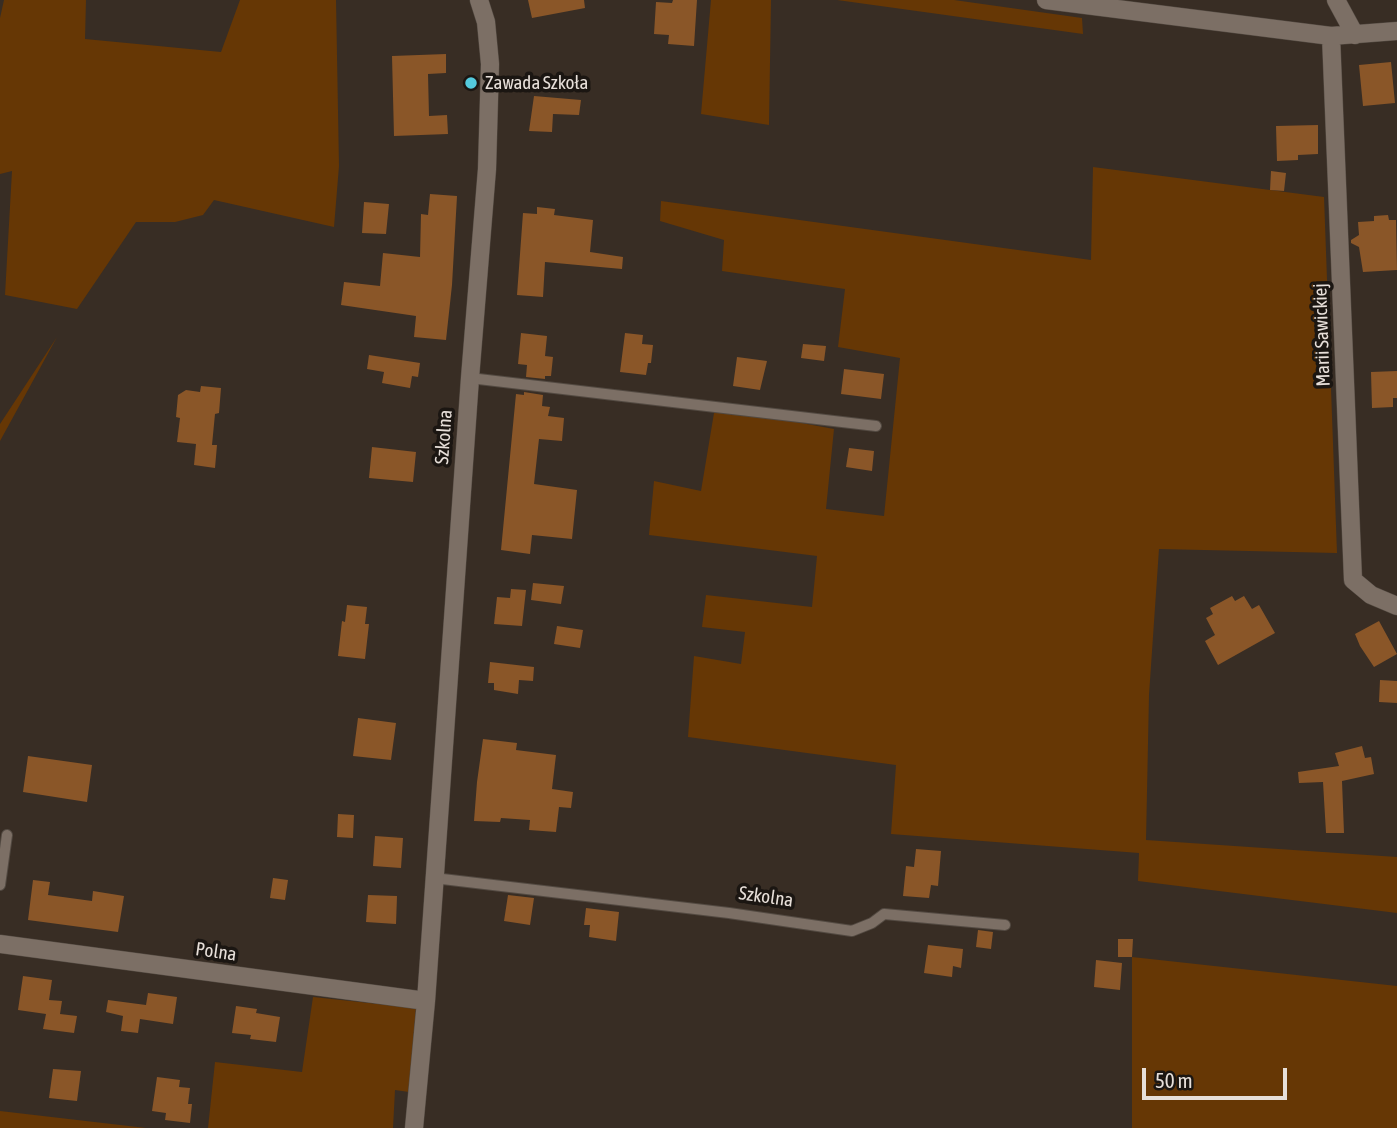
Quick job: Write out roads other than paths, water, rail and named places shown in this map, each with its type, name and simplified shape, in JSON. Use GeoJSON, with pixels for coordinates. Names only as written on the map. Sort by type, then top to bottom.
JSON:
{"type":"FeatureCollection","features":[{"type":"Feature","properties":{"kind":"street","name":"Szkolna"},"geometry":{"type":"LineString","coordinates":[[414,1128],[426,1001],[487,169],[490,64],[486,22],[479,0]]}},
{"type":"Feature","properties":{"kind":"street"},"geometry":{"type":"LineString","coordinates":[[1046,0],[1331,36],[1397,31]]}},
{"type":"Feature","properties":{"kind":"street"},"geometry":{"type":"LineString","coordinates":[[1336,0],[1354,35]]}},
{"type":"Feature","properties":{"kind":"street","name":"Marii Sawickiej"},"geometry":{"type":"LineString","coordinates":[[1331,36],[1353,580],[1371,595],[1397,606]]}},
{"type":"Feature","properties":{"kind":"street","name":"Polna"},"geometry":{"type":"LineString","coordinates":[[0,944],[426,1001]]}},
{"type":"Feature","properties":{"kind":"lane"},"geometry":{"type":"LineString","coordinates":[[470,378],[876,426]]}},
{"type":"Feature","properties":{"kind":"lane"},"geometry":{"type":"LineString","coordinates":[[0,885],[7,835]]}},
{"type":"Feature","properties":{"kind":"lane","name":"Szkolna"},"geometry":{"type":"LineString","coordinates":[[434,878],[716,911],[852,931],[872,923],[884,914],[1005,925]]}},
{"type":"Feature","properties":{"kind":"place","name":"Zawada Szkoła"},"geometry":{"type":"Point","coordinates":[471,83]}}]}
